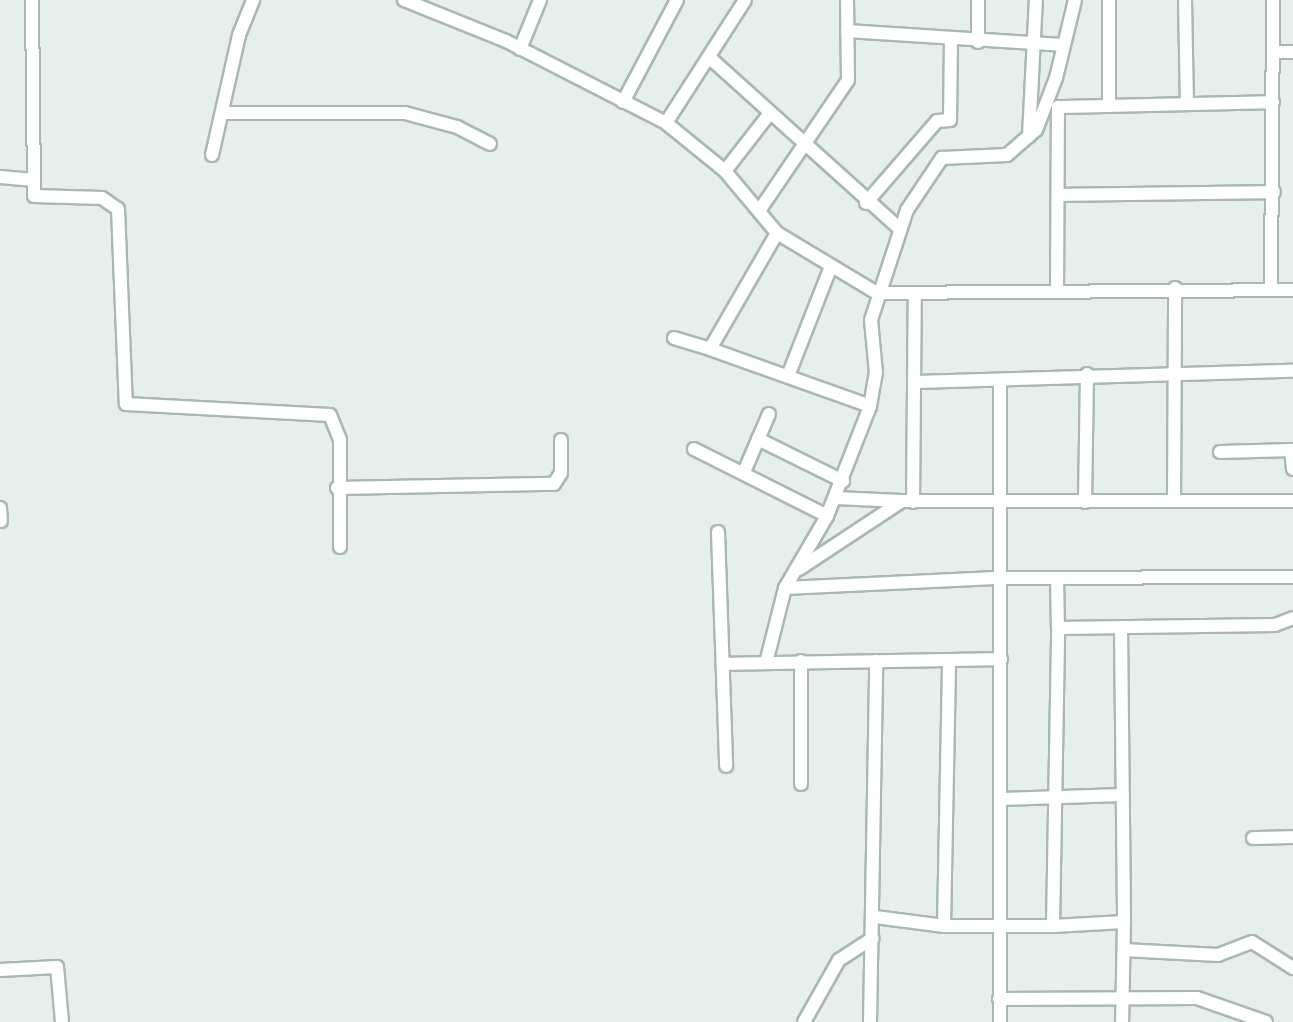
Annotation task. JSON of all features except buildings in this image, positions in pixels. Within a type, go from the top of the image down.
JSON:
[{"type":"street","points":[[32,0],[34,196],[102,198],[118,209],[126,404],[330,415],[340,440],[337,488],[340,547]]},
{"type":"street","points":[[212,155],[239,35],[253,0]]},
{"type":"street","points":[[404,0],[520,49],[666,123],[725,171],[777,233],[830,269],[877,293],[1175,288],[1293,290]]},
{"type":"street","points":[[520,49],[540,0]]},
{"type":"street","points":[[623,102],[677,0]]},
{"type":"street","points":[[666,123],[746,0]]},
{"type":"street","points":[[759,211],[848,80],[847,0]]},
{"type":"street","points":[[978,0],[978,42]]},
{"type":"street","points":[[1029,136],[1036,0]]},
{"type":"street","points":[[766,663],[785,588],[827,516],[843,481],[870,406],[877,293],[900,229],[942,158],[1007,155],[1029,136],[1056,78],[1075,0]]},
{"type":"street","points":[[1109,0],[1109,106]]},
{"type":"street","points":[[1185,0],[1187,104]]},
{"type":"street","points":[[1271,289],[1274,192],[1273,0]]},
{"type":"street","points":[[847,32],[951,41],[1062,45]]},
{"type":"street","points":[[866,203],[937,121],[950,120],[951,41]]},
{"type":"street","points":[[1273,52],[1293,52]]},
{"type":"street","points":[[710,58],[866,203],[900,229]]},
{"type":"street","points":[[1057,291],[1058,107],[1273,103]]},
{"type":"street","points":[[222,113],[405,113],[457,127],[490,144]]},
{"type":"street","points":[[725,171],[770,113]]},
{"type":"street","points":[[0,177],[32,180]]},
{"type":"street","points":[[1058,195],[1274,192]]},
{"type":"street","points":[[710,349],[777,233]]},
{"type":"street","points":[[788,376],[830,269]]},
{"type":"street","points":[[1174,501],[1175,288]]},
{"type":"street","points":[[907,502],[914,382],[915,293]]},
{"type":"street","points":[[674,338],[870,406]]},
{"type":"street","points":[[914,382],[1000,382],[1174,370],[1293,371]]},
{"type":"street","points":[[1085,502],[1087,374]]},
{"type":"street","points":[[1000,382],[1000,1022]]},
{"type":"street","points":[[744,472],[769,414]]},
{"type":"street","points":[[758,439],[843,481]]},
{"type":"street","points":[[337,488],[554,484],[561,473],[561,440]]},
{"type":"street","points":[[694,449],[827,516]]},
{"type":"street","points":[[1220,452],[1292,450],[1293,469]]},
{"type":"street","points":[[835,498],[907,502],[1293,500]]},
{"type":"street","points":[[795,572],[907,502]]},
{"type":"street","points":[[718,532],[726,766]]},
{"type":"street","points":[[785,588],[1001,578],[1293,576]]},
{"type":"street","points":[[1053,926],[1057,578]]},
{"type":"street","points":[[1058,628],[1275,625],[1293,618]]},
{"type":"street","points":[[1121,626],[1124,922],[1122,1022]]},
{"type":"street","points":[[723,664],[1001,659]]},
{"type":"street","points":[[870,1022],[875,918],[876,660]]},
{"type":"street","points":[[944,926],[949,660]]},
{"type":"street","points":[[801,661],[801,784]]},
{"type":"street","points":[[1000,799],[1123,795]]},
{"type":"street","points":[[1254,838],[1293,836]]},
{"type":"street","points":[[875,918],[944,926],[1000,928],[1124,922]]},
{"type":"street","points":[[804,1022],[839,960],[873,938]]},
{"type":"street","points":[[1124,950],[1218,955],[1252,942],[1293,968]]},
{"type":"street","points":[[0,970],[57,967],[62,1022]]},
{"type":"street","points":[[999,999],[1122,996],[1209,1000],[1266,1022]]}]
